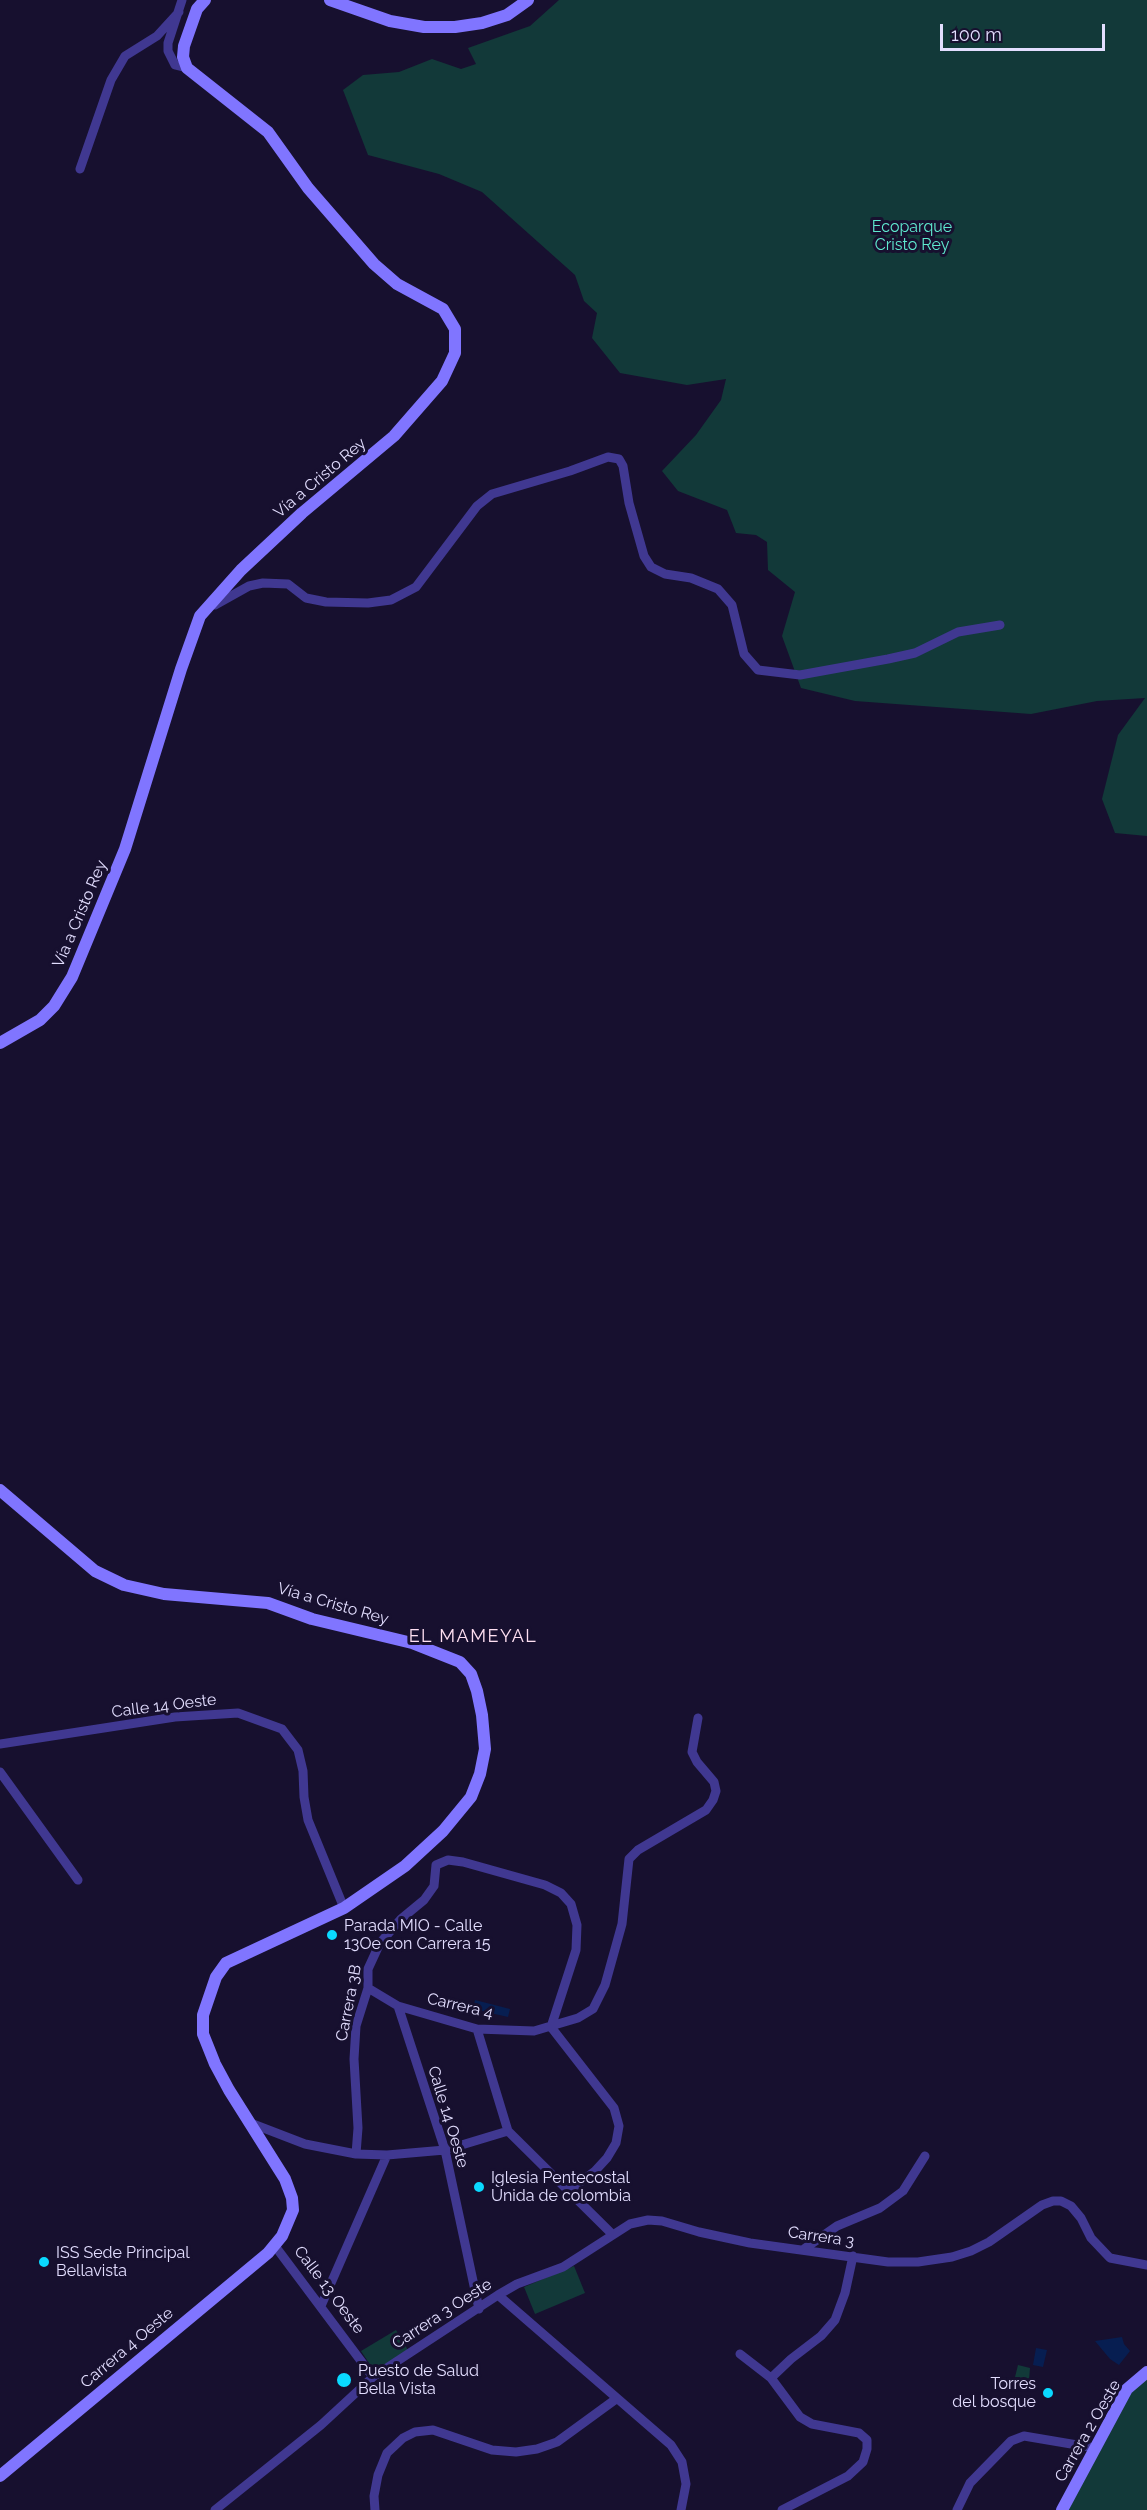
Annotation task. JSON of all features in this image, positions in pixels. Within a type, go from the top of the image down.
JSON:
[{"type":"street","points":[[182,0],[168,44],[168,51],[175,65],[187,68]]},
{"type":"street","points":[[187,68],[183,57],[184,46],[197,9],[205,0]]},
{"type":"street","points":[[330,0],[390,21],[424,27],[455,27],[482,23],[507,15],[528,0]]},
{"type":"street","points":[[80,170],[111,80],[125,56],[157,36],[178,12]]},
{"type":"street","name":"Vía a Cristo Rey","points":[[0,1043],[40,1020],[54,1006],[72,977],[125,849],[183,660],[202,614],[242,570],[302,513],[394,436],[442,381],[452,363],[456,345],[455,329],[443,309],[397,284],[374,264],[308,188],[268,132],[187,68]]},
{"type":"street","points":[[202,614],[227,596],[249,586],[263,583],[288,584],[306,598],[326,602],[368,603],[391,600],[416,587],[477,506],[492,494],[608,457],[619,459],[623,466],[628,503],[644,556],[651,567],[664,574],[692,578],[718,589],[732,605],[744,654],[759,670],[800,675],[888,659],[915,653],[958,632],[1000,625]]},
{"type":"street","name":"Vía a Cristo Rey","points":[[0,1490],[95,1571],[124,1585],[164,1594],[268,1603],[312,1619],[412,1643],[460,1662],[471,1674],[480,1705],[484,1737],[482,1766],[471,1797],[455,1818],[419,1853],[381,1884],[344,1908],[226,1963],[216,1977],[203,2015],[204,2034],[215,2064],[253,2124]]},
{"type":"street","name":"Calle 14 Oeste","points":[[0,1744],[175,1717],[238,1713],[282,1729],[298,1750],[303,1771],[308,1820],[344,1908]]},
{"type":"street","name":"Carrera 4","points":[[368,1988],[398,2007],[477,2030],[522,2031],[551,2027],[578,2018],[593,2009],[605,1985],[622,1924],[629,1859],[638,1850],[706,1810],[713,1800],[716,1791],[714,1782],[697,1762],[692,1752],[698,1718]]},
{"type":"street","points":[[0,1772],[78,1880]]},
{"type":"street","points":[[419,1853],[436,1865],[448,1860],[463,1862],[545,1885],[561,1893],[571,1904],[577,1925],[576,1950],[551,2027],[614,2108],[619,2126],[616,2143],[607,2158],[595,2171],[570,2190]]},
{"type":"street","name":"Carrera 3B","points":[[356,2154],[358,2128],[354,2059],[356,2026],[368,1988],[368,1969],[380,1943],[401,1919],[424,1900],[434,1886],[436,1865]]},
{"type":"street","name":"Calle 14 Oeste","points":[[398,2007],[445,2150],[479,2309]]},
{"type":"street","points":[[477,2030],[508,2131],[612,2234]]},
{"type":"street","points":[[253,2124],[305,2144],[356,2154],[387,2155],[445,2150],[508,2131]]},
{"type":"street","name":"Calle 13 Oeste","points":[[253,2124],[285,2179],[292,2198],[293,2210],[275,2246],[373,2378]]},
{"type":"street","points":[[321,2306],[387,2155]]},
{"type":"street","points":[[804,2249],[837,2226],[880,2208],[903,2191],[925,2156]]},
{"type":"street","name":"Carrera 3","points":[[648,2220],[662,2221],[750,2243],[888,2262],[918,2262],[952,2257],[971,2251],[989,2242],[1042,2205],[1053,2200],[1071,2206],[1081,2218],[1091,2238],[1110,2258],[1147,2265]]},
{"type":"street","name":"Carrera 3 Oeste","points":[[215,2510],[321,2425],[373,2378],[517,2284],[563,2267],[582,2257],[612,2234],[630,2224],[648,2220]]},
{"type":"street","name":"Carrera 4 Oeste","points":[[0,2476],[275,2246]]},
{"type":"street","points":[[771,2378],[791,2358],[822,2336],[835,2320],[845,2292],[853,2256]]},
{"type":"street","points":[[498,2295],[671,2445],[682,2462],[686,2484],[681,2510]]},
{"type":"street","points":[[740,2354],[771,2378],[800,2417],[812,2424],[859,2433],[867,2440],[863,2462],[848,2476],[782,2510]]},
{"type":"street","name":"Carrera 2 Oeste","points":[[1062,2510],[1127,2389],[1147,2372]]},
{"type":"street","points":[[375,2510],[374,2496],[378,2475],[387,2453],[403,2438],[415,2432],[433,2430],[492,2451],[516,2452],[537,2449],[557,2442],[616,2399]]},
{"type":"street","points":[[957,2510],[970,2483],[1011,2441],[1024,2436],[1095,2448]]},
{"type":"green space","name":"Ecoparque Cristo Rey","points":[[559,0],[1147,0],[1147,836],[1115,833],[1102,799],[1118,735],[1145,698],[1097,701],[1031,714],[855,701],[801,688],[782,636],[795,592],[768,570],[767,542],[756,535],[736,533],[727,510],[678,491],[662,471],[696,435],[721,400],[726,379],[687,385],[620,373],[592,338],[597,313],[584,301],[575,275],[482,192],[439,174],[368,155],[343,90],[363,75],[399,72],[432,59],[461,69],[476,64],[468,48],[530,26]]},
{"type":"green space","points":[[574,2266],[585,2293],[535,2314],[524,2287]]},
{"type":"green space","points":[[396,2330],[409,2352],[375,2372],[361,2351]]},
{"type":"green space","points":[[1018,2365],[1030,2368],[1029,2380],[1015,2377]]},
{"type":"green space","points":[[1147,2372],[1147,2510],[1062,2510],[1111,2418]]},
{"type":"water","points":[[475,2000],[510,2009],[508,2017],[473,2009]]},
{"type":"water","points":[[1122,2337],[1130,2351],[1119,2365],[1110,2359],[1095,2341]]},
{"type":"water","points":[[1036,2348],[1047,2350],[1043,2367],[1033,2365]]},
{"type":"place","name":"Parada MIO - Calle 13Oe con Carrera 15","points":[[332,1935]]},
{"type":"place","name":"Iglesia Pentecostal Unida de colombia","points":[[479,2187]]},
{"type":"place","name":"ISS Sede Principal Bellavista","points":[[44,2262]]},
{"type":"place","name":"Puesto de Salud Bella Vista","points":[[344,2380]]},
{"type":"place","name":"Torres del bosque","points":[[1048,2393]]},
{"type":"district","name":"EL MAMEYAL","points":[[473,1637]]}]
